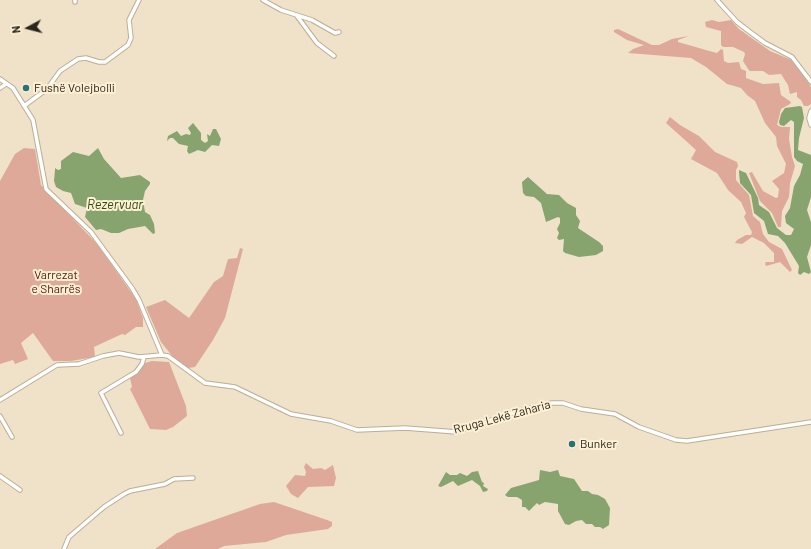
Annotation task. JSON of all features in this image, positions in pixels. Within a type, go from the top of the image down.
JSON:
[{"type":"street","points":[[24,106],[46,89],[60,71],[78,59],[86,58],[99,62],[105,62],[128,46],[132,38],[129,20],[139,0]]},
{"type":"street","points":[[263,0],[281,10],[312,20],[335,33],[339,32]]},
{"type":"street","points":[[717,0],[737,22],[750,32],[765,43],[792,57],[811,82]]},
{"type":"street","points":[[296,15],[317,43],[334,56]]},
{"type":"street","points":[[0,79],[12,88],[35,126],[46,189],[96,237],[132,288],[139,300],[162,354],[144,357],[114,353],[79,364],[59,364],[0,400]]},
{"type":"street","points":[[0,88],[6,84]]},
{"type":"street","points":[[811,111],[809,118],[811,124]]},
{"type":"street","name":"Rruga Lekë Zaharia","points":[[162,354],[172,358],[205,383],[235,387],[291,414],[331,421],[356,430],[405,428],[457,432],[508,414],[552,402],[563,403],[581,409],[615,414],[639,427],[676,440],[700,440],[811,422]]},
{"type":"street","points":[[121,433],[101,393],[136,372],[142,364],[144,357]]},
{"type":"street","points":[[0,416],[12,437]]},
{"type":"street","points":[[0,425],[4,422]]},
{"type":"street","points":[[0,476],[20,490]]},
{"type":"street","points":[[64,549],[69,537],[104,507],[124,494],[130,491],[165,484],[174,479],[193,478]]},
{"type":"green space","points":[[712,20],[719,22],[731,20],[739,29],[770,51],[794,61],[811,87],[811,104],[804,106],[801,100],[797,97],[797,92],[790,94],[788,85],[781,74],[769,75],[763,71],[750,71],[743,61],[745,54],[744,52],[733,47],[723,47],[721,45],[721,31],[706,27],[705,22]]},
{"type":"green space","points":[[618,29],[652,45],[659,45],[672,39],[689,36],[678,40],[678,42],[717,53],[721,49],[723,50],[724,61],[728,63],[739,62],[741,69],[746,71],[746,78],[763,84],[779,83],[781,95],[791,102],[781,109],[777,125],[781,127],[790,127],[789,139],[795,166],[790,183],[789,197],[782,211],[781,227],[778,227],[772,213],[760,201],[749,173],[752,172],[763,191],[776,198],[778,197],[779,189],[772,181],[784,173],[786,164],[777,146],[776,137],[765,123],[755,101],[741,88],[727,84],[706,67],[691,58],[628,53],[633,49],[644,45],[627,40],[614,32],[614,30]]},
{"type":"green space","points":[[670,117],[680,125],[699,136],[715,152],[737,162],[738,166],[736,170],[736,180],[749,195],[753,216],[760,222],[763,234],[769,242],[782,249],[792,270],[790,272],[780,262],[766,266],[766,262],[774,262],[774,253],[764,243],[752,237],[742,244],[735,243],[737,240],[746,235],[751,235],[752,232],[744,217],[746,213],[741,202],[728,190],[717,173],[691,159],[696,150],[666,123]]},
{"type":"green space","name":"Varrezat e Sharrës","points":[[24,148],[35,149],[41,185],[97,244],[136,299],[143,318],[143,327],[136,327],[125,335],[122,334],[94,347],[95,357],[71,361],[53,361],[33,333],[21,343],[28,359],[15,364],[13,360],[0,364],[0,181],[15,154]]},
{"type":"green space","points":[[240,248],[243,249],[225,318],[213,340],[195,367],[188,368],[173,357],[161,342],[146,307],[165,300],[189,318],[214,282],[223,276],[228,259],[237,258]]},
{"type":"green space","points":[[152,361],[169,362],[186,406],[187,416],[173,427],[166,430],[150,429],[130,389],[132,387],[130,378],[145,363]]},
{"type":"green space","points":[[306,463],[313,469],[321,468],[325,470],[333,465],[336,478],[334,486],[308,487],[298,498],[291,494],[286,486],[295,475],[305,476],[306,472],[304,467]]},
{"type":"green space","points":[[274,502],[332,522],[332,526],[328,529],[286,535],[266,542],[224,546],[218,549],[155,549],[177,533],[260,504]]},
{"type":"water","points":[[802,107],[804,118],[799,138],[798,150],[811,155],[811,197],[807,210],[811,222],[811,245],[807,257],[811,272],[809,274],[804,272],[800,275],[798,273],[799,266],[785,243],[778,236],[768,234],[764,221],[754,213],[751,195],[740,183],[739,170],[746,173],[758,198],[759,205],[769,212],[777,228],[786,235],[791,235],[794,229],[786,223],[785,216],[790,208],[794,186],[800,175],[803,164],[797,161],[794,157],[794,122],[791,120],[784,126],[780,125],[779,122],[781,114],[785,108]]},
{"type":"water","points":[[193,123],[201,133],[201,140],[205,143],[208,141],[207,134],[210,136],[213,129],[216,129],[221,139],[219,146],[212,145],[205,152],[198,150],[189,154],[187,151],[188,146],[179,144],[173,138],[170,138],[167,141],[168,136],[177,131],[181,136],[186,134],[190,135],[191,133],[188,128]]},
{"type":"water","name":"Rezervuar","points":[[98,148],[104,159],[121,178],[140,175],[150,182],[145,191],[143,200],[145,212],[150,215],[154,224],[155,233],[153,234],[145,226],[128,229],[119,233],[111,233],[101,229],[96,230],[85,217],[87,208],[75,204],[71,193],[56,187],[54,181],[55,168],[58,170],[61,169],[61,161],[73,152],[89,156]]},
{"type":"water","points":[[528,177],[547,194],[559,195],[567,203],[576,208],[576,215],[580,221],[578,228],[599,242],[603,246],[603,251],[596,255],[579,257],[565,253],[563,251],[564,239],[559,240],[557,238],[559,233],[557,229],[560,223],[560,218],[558,217],[546,222],[541,203],[534,197],[526,196],[523,193],[522,182]]},
{"type":"water","points":[[540,470],[550,472],[558,470],[560,476],[574,479],[582,491],[588,491],[605,499],[610,508],[609,525],[603,529],[600,527],[595,527],[592,524],[586,524],[582,520],[576,521],[569,525],[565,524],[558,511],[558,504],[545,502],[539,505],[537,503],[529,511],[525,507],[522,507],[522,500],[517,497],[508,497],[505,495],[511,488],[539,480]]},
{"type":"water","points":[[478,471],[482,482],[484,483],[483,486],[488,489],[487,491],[483,492],[480,486],[472,480],[458,486],[453,481],[441,487],[438,486],[446,472],[450,475],[457,475],[460,473],[467,476],[472,472]]},
{"type":"place","name":"Fushë Volejbolli","points":[[26,88]]},
{"type":"place","name":"Bunker","points":[[572,444]]}]
